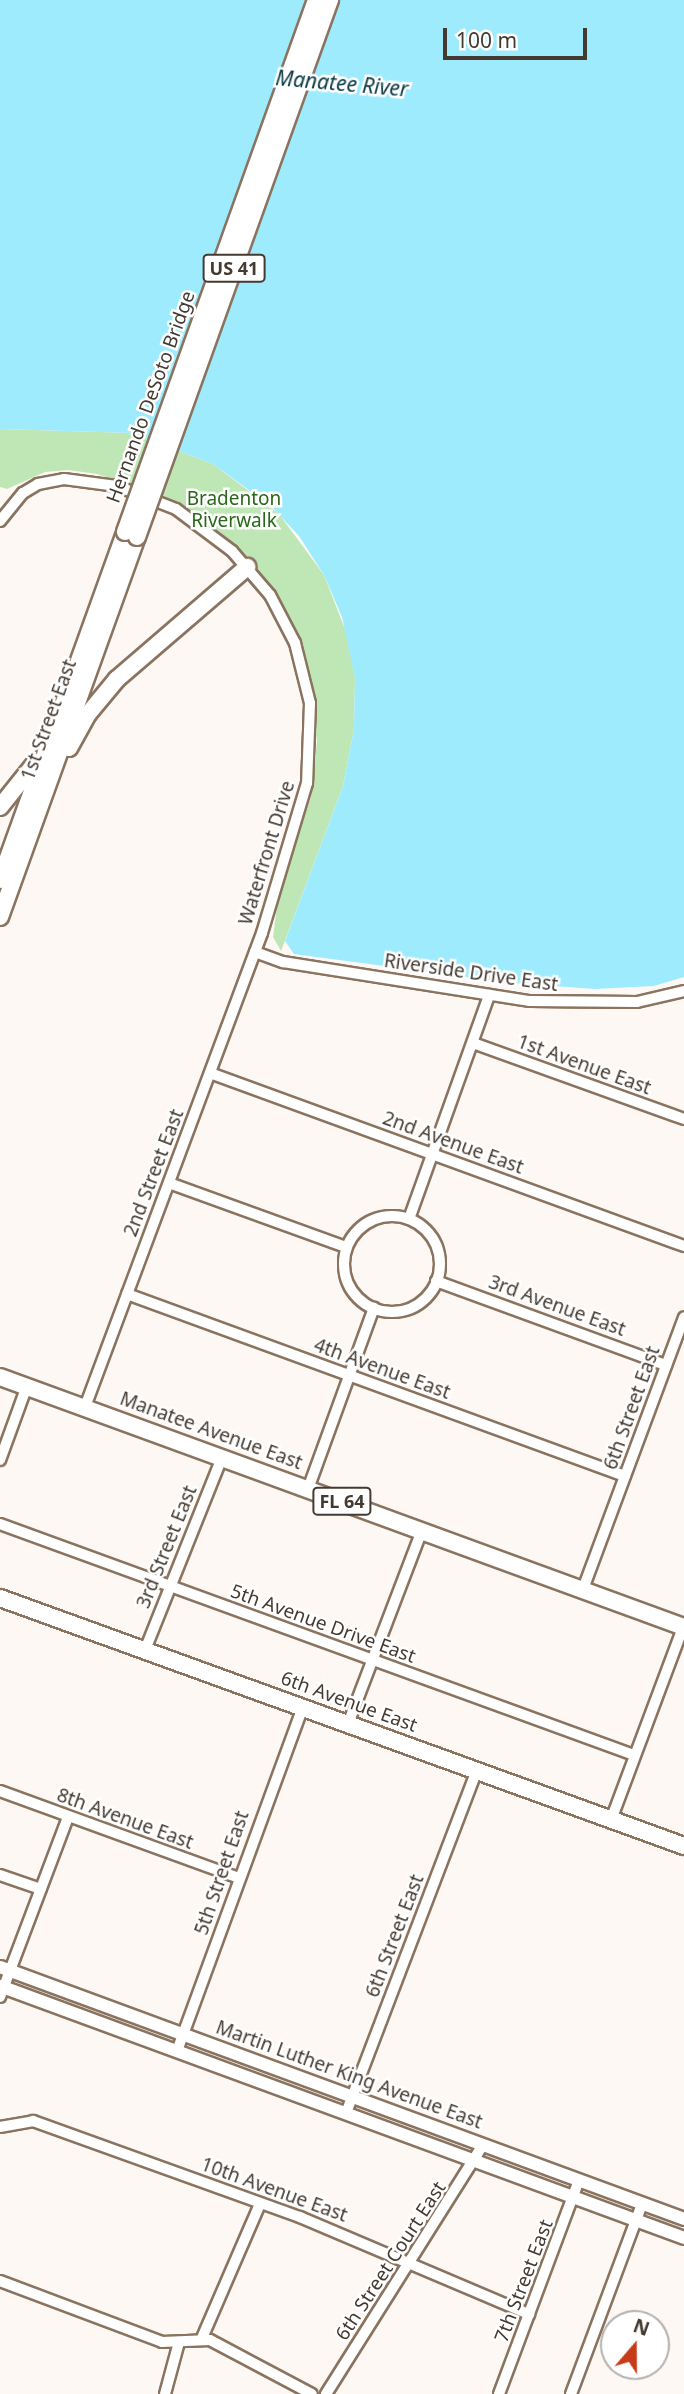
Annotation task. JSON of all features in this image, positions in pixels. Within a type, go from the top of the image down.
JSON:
[{"type":"main road","name":"Hernando DeSoto Bridge","points":[[131,534],[316,0]]},
{"type":"main road","name":"Hernando DeSoto Bridge","points":[[131,534],[330,0]]},
{"type":"main road","name":"US 41","points":[[0,880],[48,746],[131,534]]},
{"type":"main road","name":"1st Street East","points":[[0,917],[45,793],[131,534]]},
{"type":"main road","points":[[45,793],[107,690],[247,567]]},
{"type":"main road","points":[[0,807],[48,746]]},
{"type":"main road","name":"Manatee Avenue East","points":[[0,1377],[684,1627]]},
{"type":"main road","name":"6th Avenue East","points":[[0,1598],[684,1846]]},
{"type":"street","name":"Waterfront Drive","points":[[0,521],[16,498],[38,484],[64,478],[108,484],[149,496],[183,513],[218,538],[270,595],[290,632],[306,679],[311,725],[306,790],[256,952]]},
{"type":"street","name":"Riverside Drive East","points":[[256,952],[283,962],[489,995],[587,1004],[637,1002],[684,992]]},
{"type":"street","name":"2nd Street East","points":[[85,1407],[256,952]]},
{"type":"street","points":[[409,1219],[489,995]]},
{"type":"street","name":"1st Avenue East","points":[[473,1043],[684,1119]]},
{"type":"street","name":"2nd Avenue East","points":[[210,1073],[684,1246]]},
{"type":"street","points":[[169,1183],[346,1247]]},
{"type":"street","points":[[376,1218],[409,1219],[428,1232],[435,1244],[436,1281],[426,1297],[411,1307],[374,1308],[348,1283],[346,1247],[360,1228],[376,1218]]},
{"type":"street","name":"3rd Avenue East","points":[[436,1281],[666,1365]]},
{"type":"street","name":"4th Avenue East","points":[[127,1294],[625,1476]]},
{"type":"street","points":[[308,1489],[374,1308]]},
{"type":"street","name":"6th Street East","points":[[583,1590],[684,1317]]},
{"type":"street","points":[[0,1460],[27,1386]]},
{"type":"street","name":"3rd Street East","points":[[145,1650],[222,1457]]},
{"type":"street","name":"5th Avenue Drive East","points":[[0,1524],[634,1755]]},
{"type":"street","points":[[348,1724],[422,1530]]},
{"type":"street","points":[[611,1820],[684,1627]]},
{"type":"street","name":"5th Street East","points":[[177,2051],[303,1707]]},
{"type":"street","name":"6th Street East","points":[[346,2113],[477,1770]]},
{"type":"street","name":"8th Avenue East","points":[[0,1791],[68,1818],[239,1878]]},
{"type":"street","points":[[1,1990],[5,1969],[41,1889],[68,1818]]},
{"type":"street","points":[[0,1875],[41,1889]]},
{"type":"street","name":"Martin Luther King Avenue East","points":[[5,1969],[684,2219]]},
{"type":"street","name":"Martin Luther King Avenue East","points":[[1,1990],[177,2051],[684,2238]]},
{"type":"street","name":"10th Avenue East","points":[[0,2127],[33,2122],[412,2261],[529,2314]]},
{"type":"street","name":"6th Street Court East","points":[[326,2394],[476,2161],[483,2145]]},
{"type":"street","name":"7th Street East","points":[[499,2394],[579,2180]]},
{"type":"street","points":[[202,2338],[260,2204]]},
{"type":"street","points":[[571,2394],[642,2204]]},
{"type":"street","points":[[0,2281],[162,2342],[202,2338],[312,2394]]},
{"type":"street","points":[[165,2394],[179,2342]]},
{"type":"green space","name":"Bradenton Riverwalk","points":[[0,429],[132,433],[213,464],[279,514],[324,575],[348,637],[355,678],[354,729],[343,786],[281,951],[273,937],[279,891],[311,797],[317,741],[303,651],[278,597],[238,548],[164,496],[97,474],[68,470],[45,472],[7,489],[0,487]]},
{"type":"water","name":"Manatee River","points":[[0,0],[684,0],[684,977],[654,986],[595,989],[512,983],[294,954],[285,941],[343,786],[354,729],[355,678],[342,617],[324,575],[299,536],[271,506],[213,464],[132,433],[0,429]]}]
